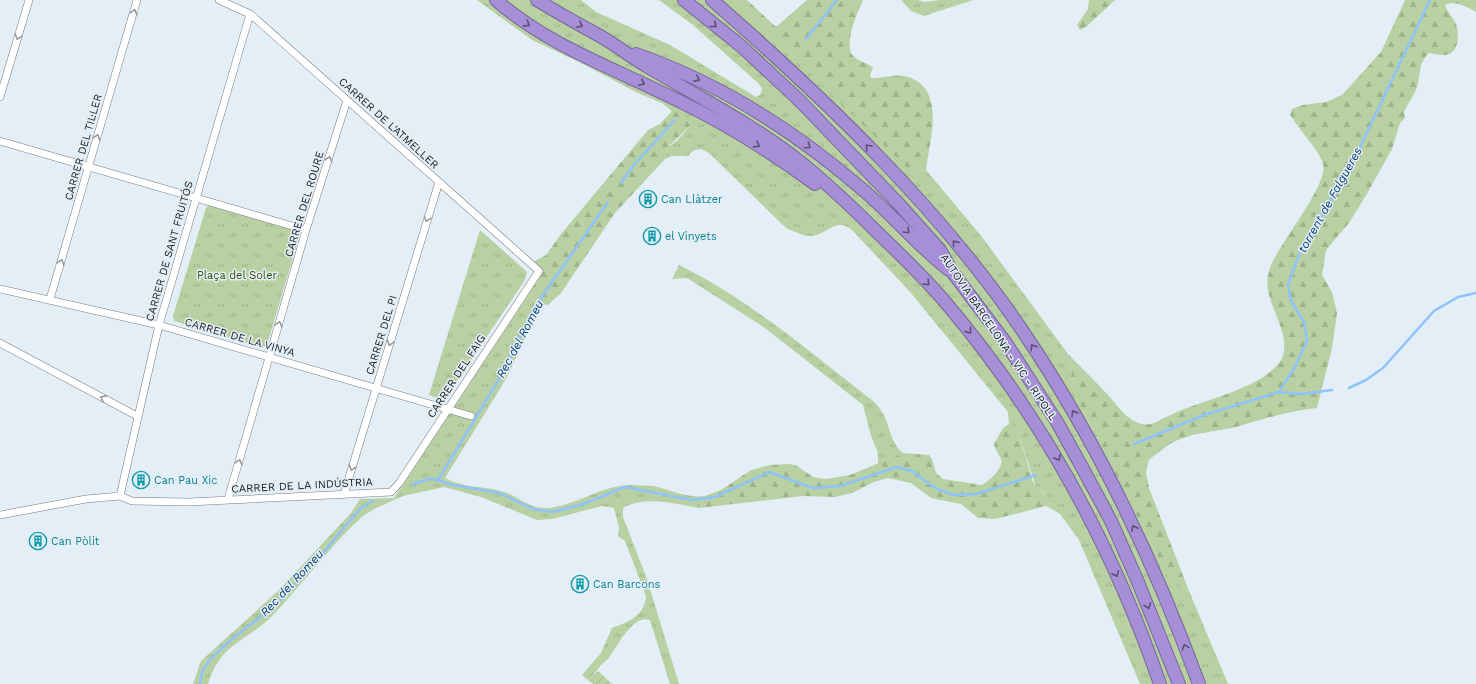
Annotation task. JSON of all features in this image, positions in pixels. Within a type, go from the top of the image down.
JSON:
[{"type":"highway","points":[[496,0],[526,24],[552,39],[678,100],[741,135],[788,164],[870,225]]},
{"type":"highway","points":[[537,0],[565,18],[622,49],[645,65],[722,108],[794,157],[837,192],[945,301],[992,360],[1022,402],[1053,450],[1091,519],[1123,590],[1160,684]]},
{"type":"highway","name":"AUTOVIA BARCELONA - VIC - RIPOLL","points":[[684,0],[741,46],[799,100],[898,203],[940,250],[953,273],[1006,344],[1056,422],[1083,469],[1111,521],[1138,582],[1179,684]]},
{"type":"highway","name":"AUTOVIA BARCELONA - VIC - RIPOLL","points":[[712,0],[766,47],[856,135],[933,216],[980,273],[1023,331],[1075,415],[1138,536],[1175,619],[1199,684]]},
{"type":"highway","points":[[622,49],[667,64],[705,83],[739,102],[805,144],[863,190],[907,230],[932,256],[953,273]]},
{"type":"street","points":[[0,97],[29,0]]},
{"type":"street","name":"CARRER DEL TIL·LER","points":[[50,299],[138,0]]},
{"type":"street","name":"CARRER DE L'ATMELLER","points":[[219,0],[250,14],[539,271]]},
{"type":"street","name":"CARRER DE SANT FRUITÓS","points":[[120,496],[137,416],[159,325],[250,14]]},
{"type":"street","name":"CARRER DEL ROURE","points":[[228,499],[306,230],[347,100]]},
{"type":"street","points":[[0,141],[306,230]]},
{"type":"street","name":"CARRER DEL PI","points":[[344,494],[439,182]]},
{"type":"street","name":"CARRER DEL FAIG","points":[[391,492],[400,482],[539,271]]},
{"type":"street","name":"CARRER DE LA VINYA","points":[[0,289],[50,299],[159,325],[448,408],[471,416]]},
{"type":"street","points":[[0,343],[137,416]]},
{"type":"street","name":"CARRER DE LA INDÚSTRIA","points":[[0,515],[86,499],[120,496],[132,501],[189,502],[391,492]]},
{"type":"green space","points":[[477,0],[581,0],[596,12],[670,45],[756,97],[761,94],[762,88],[758,83],[693,25],[659,0],[734,0],[917,171],[926,170],[982,237],[1068,354],[1076,397],[1167,575],[1189,591],[1228,684],[1140,684],[1079,540],[1060,514],[1050,508],[1046,495],[1035,484],[1018,432],[1009,424],[1008,412],[911,293],[853,231],[842,225],[837,225],[818,235],[803,235],[786,228],[710,154],[699,149],[693,151],[688,156],[672,156],[665,159],[667,148],[678,140],[690,126],[662,103],[636,92],[579,62],[532,40]]},
{"type":"green space","points":[[734,0],[747,0],[776,27],[807,0],[863,0],[851,33],[851,53],[854,57],[873,68],[870,75],[871,78],[894,76],[908,77],[920,83],[928,93],[932,104],[933,118],[926,170],[917,171],[906,167],[756,19]]},
{"type":"green space","points":[[901,0],[918,0],[925,2],[939,0],[973,0],[924,16],[911,11]]},
{"type":"green space","points":[[1089,0],[1115,0],[1086,27],[1080,30],[1077,25],[1088,9]]},
{"type":"green space","points":[[1405,0],[1476,0],[1476,12],[1465,6],[1453,3],[1445,5],[1457,27],[1458,40],[1456,47],[1454,51],[1446,55],[1429,53],[1425,57],[1421,65],[1417,87],[1404,112],[1405,118],[1400,123],[1392,149],[1349,223],[1326,250],[1322,275],[1332,292],[1337,313],[1332,348],[1317,408],[1286,413],[1236,427],[1188,436],[1170,444],[1152,457],[1148,462],[1146,473],[1149,488],[1189,591],[1167,575],[1076,397],[1068,354],[1124,414],[1140,424],[1154,423],[1174,413],[1243,388],[1260,379],[1277,366],[1283,356],[1284,345],[1280,324],[1269,292],[1267,282],[1269,271],[1281,247],[1310,201],[1323,174],[1323,164],[1321,159],[1290,115],[1292,109],[1303,105],[1326,102],[1342,95],[1381,52]]},
{"type":"green space","points":[[673,110],[686,118],[690,126],[667,148],[665,159],[615,213],[561,293],[548,305],[541,304],[528,295],[543,272],[533,262],[546,255],[561,234],[648,130],[660,124]]},
{"type":"green space","name":"Plaça del Soler","points":[[209,205],[299,230],[300,234],[267,345],[262,347],[174,321],[173,316],[206,208]]},
{"type":"green space","points":[[480,230],[527,272],[525,280],[446,397],[440,399],[429,395]]},
{"type":"green space","points":[[679,265],[731,294],[803,346],[873,401],[883,414],[894,441],[903,453],[878,464],[878,453],[871,436],[863,405],[765,328],[687,278],[672,279]]},
{"type":"green space","points":[[528,295],[541,304],[506,379],[445,478],[459,484],[501,491],[540,508],[557,507],[568,504],[601,491],[623,485],[654,486],[677,493],[705,496],[699,508],[651,501],[632,504],[623,508],[623,517],[647,579],[679,684],[670,684],[650,620],[637,622],[631,627],[620,640],[608,659],[589,680],[593,684],[582,675],[601,653],[612,628],[635,617],[643,608],[645,603],[646,596],[625,541],[618,536],[619,528],[614,508],[602,506],[552,519],[537,520],[481,497],[444,487],[403,496],[374,509],[363,516],[339,539],[273,615],[227,651],[213,670],[208,684],[193,684],[201,661],[278,591],[351,513],[360,499],[394,498]]},
{"type":"green space","points":[[1009,424],[1016,428],[1018,432],[1033,482],[1047,497],[1050,508],[1046,506],[995,519],[978,518],[961,504],[931,498],[911,483],[888,478],[874,482],[852,493],[835,497],[803,496],[699,508],[705,496],[721,490],[751,470],[770,465],[789,464],[797,466],[813,477],[826,479],[850,475],[903,453],[929,455],[932,459],[936,473],[943,479],[982,485],[992,477],[1000,466],[1001,459],[994,444],[1003,428]]},
{"type":"green space","points":[[598,671],[612,684],[593,684],[589,681]]},
{"type":"waterway","name":"Rec del Romeu","points":[[806,39],[837,0]]},
{"type":"waterway","name":"torrent de Falgueres","points":[[1134,444],[1204,415],[1279,392],[1295,367],[1307,341],[1304,322],[1291,301],[1288,284],[1301,250],[1350,168],[1430,0]]},
{"type":"waterway","name":"Rec del Romeu","points":[[621,183],[632,167],[675,120]]},
{"type":"waterway","name":"Rec del Romeu","points":[[438,480],[504,371],[534,308],[608,202]]},
{"type":"waterway","points":[[1349,388],[1366,380],[1383,368],[1434,311],[1458,297],[1476,293]]},
{"type":"waterway","points":[[1279,392],[1302,394],[1332,390]]},
{"type":"waterway","name":"torrent de Falgueres","points":[[412,484],[429,479],[438,480],[452,485],[500,493],[533,509],[552,512],[581,505],[625,487],[692,500],[715,497],[769,472],[813,488],[840,486],[897,467],[912,471],[935,488],[954,495],[976,494],[1036,475]]},
{"type":"waterway","name":"Rec del Romeu","points":[[200,684],[204,668],[217,652],[288,593],[361,508],[373,501]]},
{"type":"place","name":"Can Llàtzer","points":[[648,199]]},
{"type":"place","name":"el Vinyets","points":[[652,236]]},
{"type":"place","name":"Can Pau Xic","points":[[141,480]]},
{"type":"place","name":"Can Pòlit","points":[[38,541]]},
{"type":"place","name":"Can Barcons","points":[[580,584]]}]
